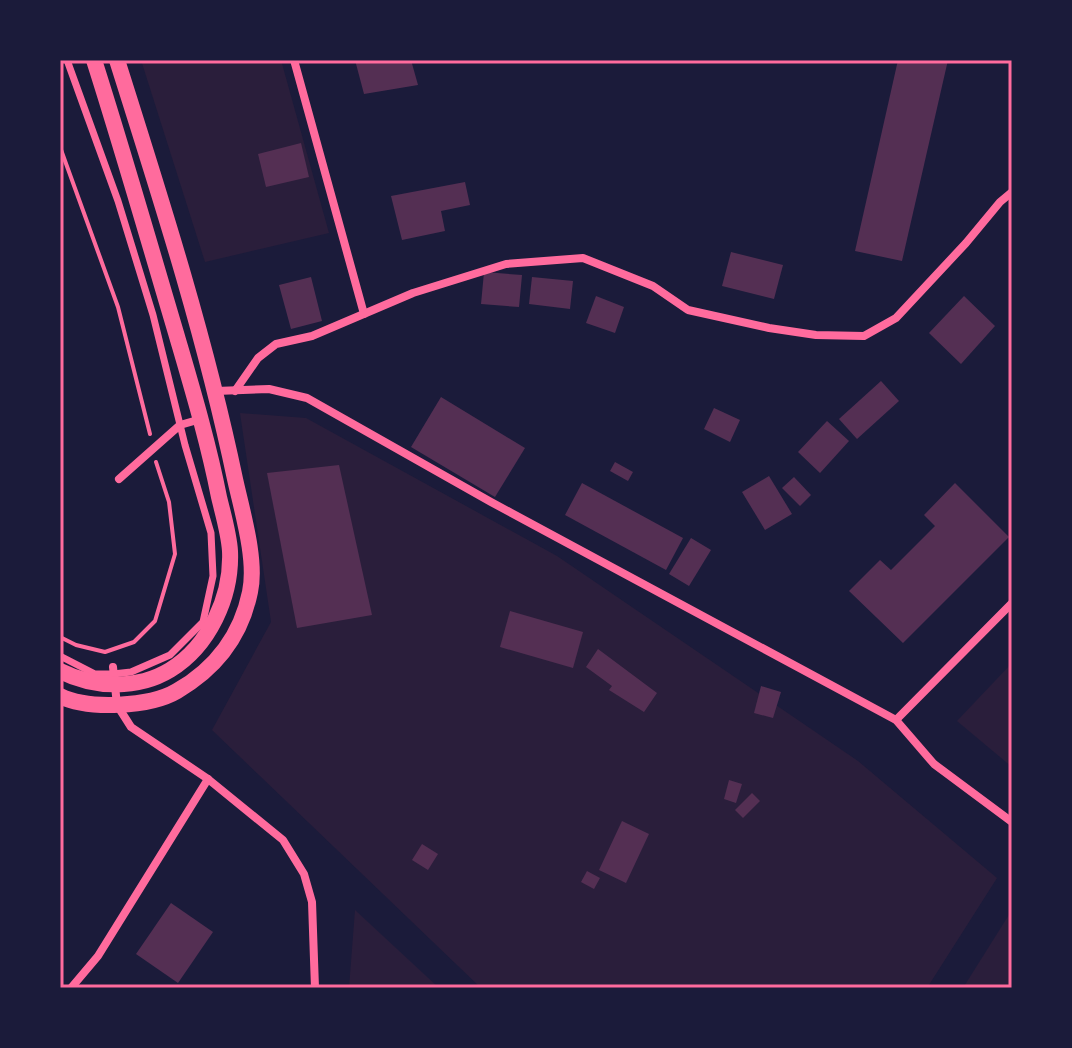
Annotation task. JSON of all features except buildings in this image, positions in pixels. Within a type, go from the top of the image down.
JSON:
[{"type":"main road","points":[[60,671],[77,680],[114,676],[153,680],[179,664],[213,627],[225,590],[230,551],[202,419],[94,60]]},
{"type":"main road","points":[[60,696],[117,705],[170,695],[193,682],[227,650],[244,617],[251,589],[244,518],[216,391],[181,260],[117,60]]},
{"type":"street","points":[[60,656],[95,674],[114,676],[170,655],[203,622],[213,576],[211,533],[153,315],[123,215],[67,60]]},
{"type":"street","points":[[294,60],[364,314]]},
{"type":"street","points":[[235,391],[258,358],[276,344],[312,336],[413,293],[506,264],[583,258],[653,286],[688,310],[816,335],[864,336],[896,318],[1012,192]]},
{"type":"street","points":[[216,391],[269,389],[307,398],[491,502],[896,720],[934,764],[1012,822]]},
{"type":"street","points":[[119,479],[180,425],[202,419]]},
{"type":"street","points":[[896,720],[1012,603]]},
{"type":"street","points":[[114,676],[117,705],[131,727],[208,779],[283,840],[304,874],[312,902],[315,988]]},
{"type":"street","points":[[71,988],[98,956],[208,779]]},
{"type":"path","points":[[60,147],[118,307],[169,502],[175,554],[155,621],[134,642],[105,652],[76,645],[60,637]]},
{"type":"shaded area","points":[[141,60],[281,60],[329,233],[205,262]]},
{"type":"shaded area","points":[[240,413],[306,418],[557,556],[858,761],[997,878],[927,988],[481,988],[212,730],[271,622]]},
{"type":"shaded area","points":[[1012,663],[1012,767],[957,721]]},
{"type":"shaded area","points":[[355,910],[439,988],[349,988]]},
{"type":"shaded area","points":[[1012,910],[1012,988],[963,988]]}]
